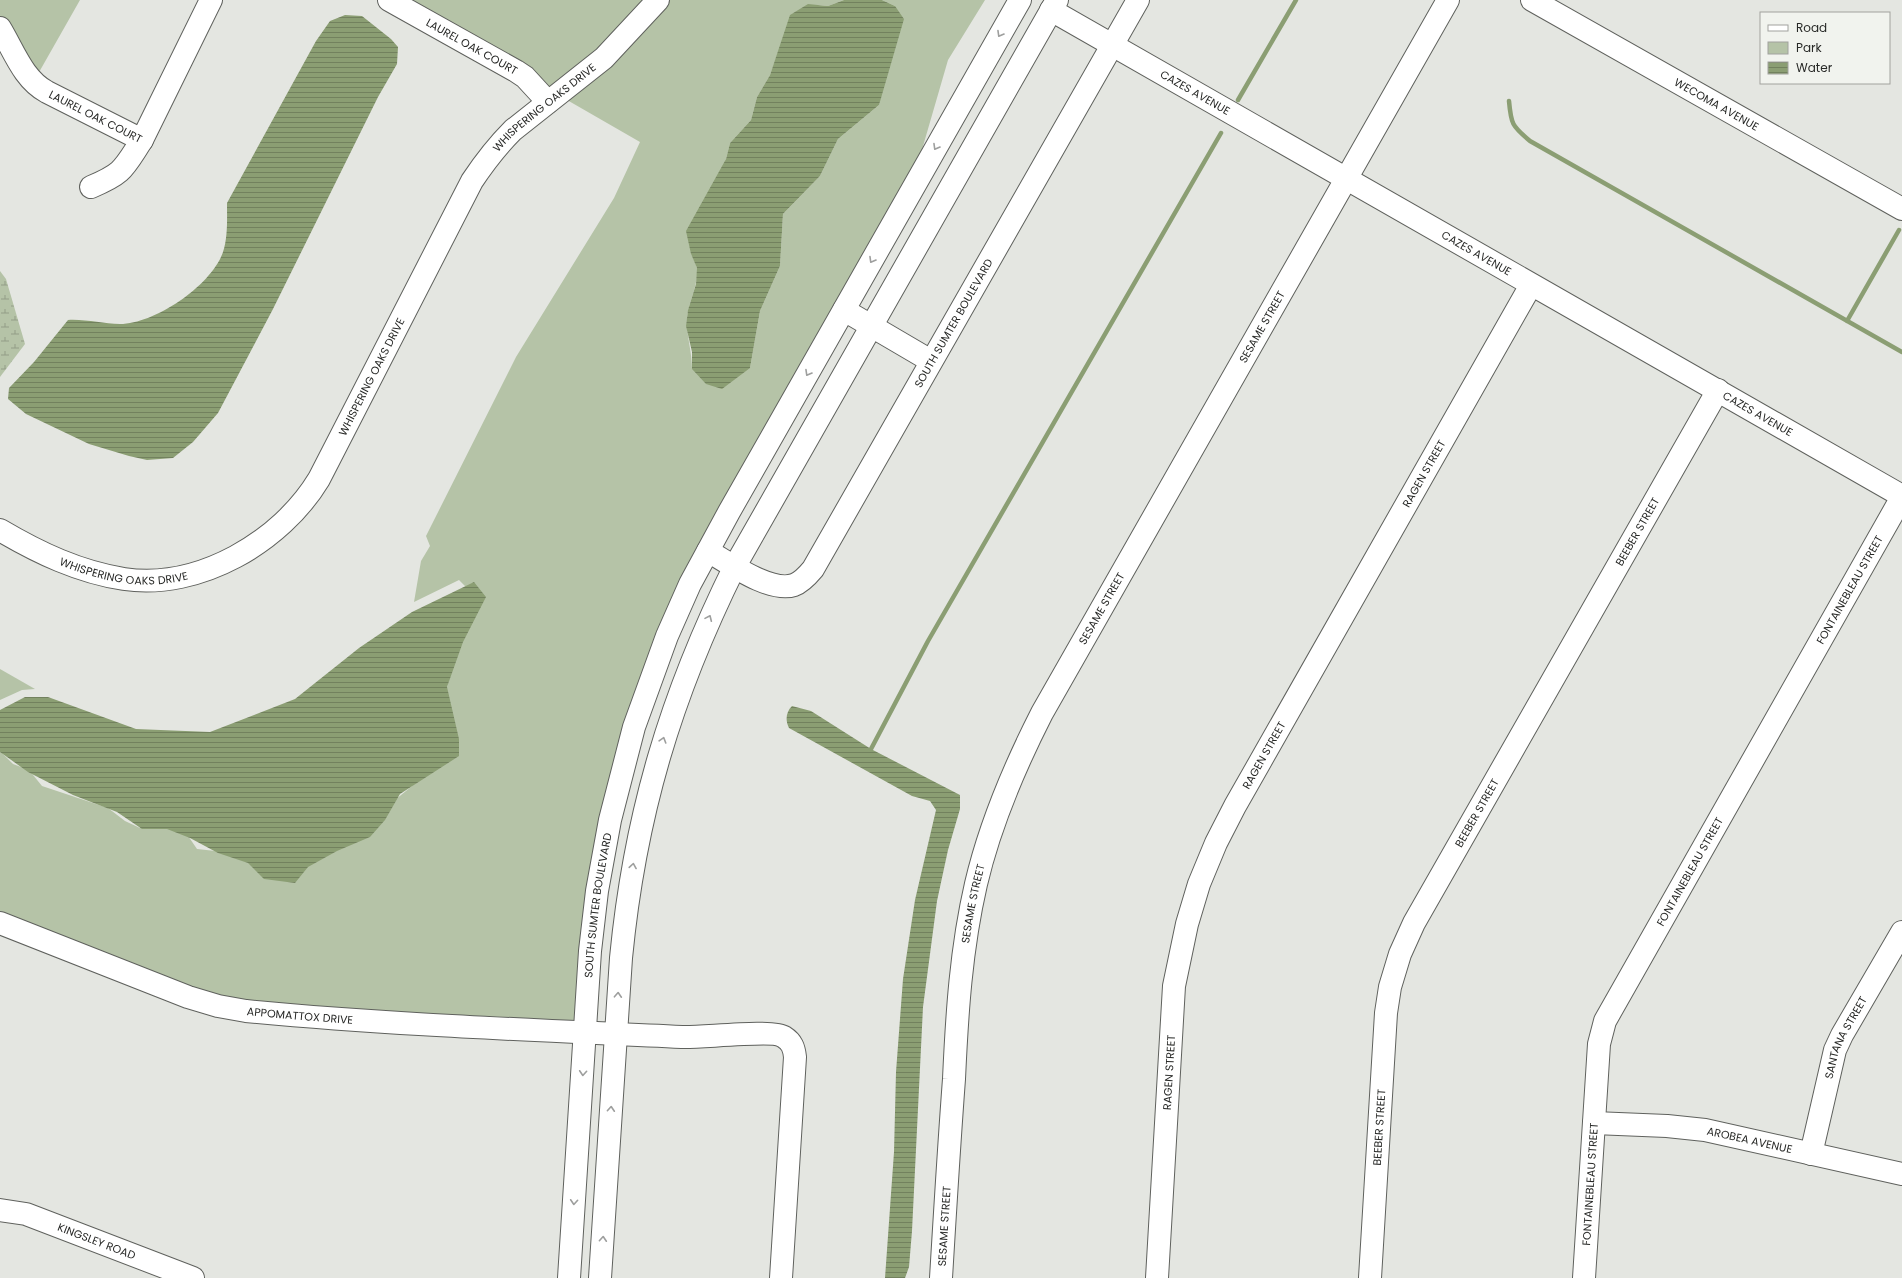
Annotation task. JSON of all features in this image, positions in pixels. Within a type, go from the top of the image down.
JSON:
[{"type":"street","name":"LAUREL OAK COURT","points":[[0,28],[26,74],[34,84],[142,140],[211,0]]},
{"type":"street","name":"LAUREL OAK COURT","points":[[389,0],[525,76],[548,102]]},
{"type":"street","name":"WHISPERING OAKS DRIVE","points":[[0,530],[33,549],[72,566],[107,576],[142,580],[181,576],[224,562],[245,552],[277,530],[299,508],[319,479],[472,181],[501,142],[522,121],[604,58],[658,0]]},
{"type":"street","name":"SOUTH SUMTER BOULEVARD","points":[[569,1278],[590,951],[597,891],[610,820],[626,756],[644,698],[690,584],[728,512],[1020,0]]},
{"type":"street","name":"SOUTH SUMTER BOULEVARD","points":[[708,551],[764,582],[778,586],[794,585],[806,577],[818,561],[1138,0]]},
{"type":"street","name":"SESAME STREET","points":[[941,1278],[960,977],[967,927],[976,883],[989,837],[1005,792],[1042,713],[1448,0]]},
{"type":"street","name":"WECOMA AVENUE","points":[[1532,0],[1902,209]]},
{"type":"street","points":[[600,1278],[620,958],[625,912],[644,810],[678,695],[710,616],[735,566],[1054,5]]},
{"type":"street","name":"CAZES AVENUE","points":[[1054,5],[1112,46],[1902,496]]},
{"type":"street","points":[[90,187],[115,177],[142,140]]},
{"type":"street","name":"RAGEN STREET","points":[[1157,1278],[1174,986],[1187,924],[1199,884],[1216,843],[1235,806],[1531,285]]},
{"type":"street","points":[[844,310],[931,361]]},
{"type":"street","name":"BEEBER STREET","points":[[1370,1278],[1383,1038],[1390,987],[1400,954],[1414,923],[1718,390]]},
{"type":"street","name":"FONTAINEBLEAU STREET","points":[[1584,1278],[1599,1044],[1608,1015],[1902,496]]},
{"type":"street","name":"APPOMATTOX DRIVE","points":[[0,923],[188,997],[218,1006],[289,1015],[585,1034],[698,1038],[770,1033],[784,1036],[790,1041],[794,1048],[794,1057],[781,1278]]},
{"type":"street","name":"SANTANA STREET","points":[[1811,1154],[1835,1050],[1842,1035],[1902,932]]},
{"type":"street","name":"AROBEA AVENUE","points":[[1594,1123],[1667,1126],[1705,1130],[1902,1174]]},
{"type":"street","name":"KINGSLEY ROAD","points":[[0,1210],[26,1214],[193,1278]]},
{"type":"green space","points":[[0,0],[80,0],[38,74],[0,19]]},
{"type":"green space","points":[[393,0],[844,0],[828,6],[819,5],[792,14],[770,75],[757,97],[751,120],[730,143],[726,159],[691,254],[697,268],[696,283],[687,319],[692,369],[750,368],[760,311],[780,266],[783,214],[820,176],[838,139],[879,105],[895,6],[882,0],[985,0],[948,60],[919,160],[660,632],[578,1024],[290,1006],[220,997],[0,913],[0,751],[13,764],[29,770],[42,786],[108,808],[125,821],[140,828],[162,825],[182,827],[197,849],[243,854],[395,800],[445,759],[441,711],[471,592],[459,580],[414,602],[421,561],[430,546],[426,536],[516,357],[614,198],[640,142]]},
{"type":"green space","points":[[0,271],[6,279],[25,344],[0,377]]},
{"type":"green space","points":[[0,669],[35,689],[22,690],[0,700]]},
{"type":"water","points":[[844,0],[882,0],[895,6],[904,19],[879,105],[838,139],[820,176],[783,214],[780,266],[760,311],[750,368],[722,389],[706,384],[692,369],[692,352],[686,326],[688,310],[696,284],[697,268],[691,254],[686,231],[726,159],[730,143],[751,120],[757,97],[770,75],[790,15],[808,4],[828,6]]},
{"type":"water","points":[[345,15],[362,16],[391,39],[398,47],[397,64],[378,97],[273,309],[218,413],[193,442],[173,458],[147,460],[129,456],[89,444],[26,414],[8,399],[9,388],[34,362],[68,320],[114,324],[134,322],[165,310],[195,289],[207,277],[217,265],[225,246],[227,203],[316,41],[330,21]]},
{"type":"water","points":[[474,582],[486,597],[463,642],[447,687],[459,739],[459,756],[400,794],[385,820],[370,837],[337,851],[308,867],[295,883],[264,879],[248,863],[218,853],[190,838],[167,829],[142,829],[117,812],[73,795],[28,772],[0,752],[0,710],[25,697],[48,697],[136,729],[210,732],[295,699],[359,648],[412,612]]},
{"type":"water","points":[[792,706],[811,711],[871,749],[960,795],[960,809],[948,850],[937,901],[923,1007],[912,1231],[909,1267],[905,1278],[885,1278],[894,1152],[896,1072],[903,979],[915,900],[936,810],[930,801],[912,796],[789,728],[787,716],[788,711]]},
{"type":"waterway","points":[[1238,100],[1296,0]]},
{"type":"waterway","points":[[1509,101],[1512,120],[1516,128],[1530,141],[1902,352]]},
{"type":"waterway","points":[[871,749],[928,641],[1221,133]]},
{"type":"waterway","points":[[1847,321],[1899,230]]}]
